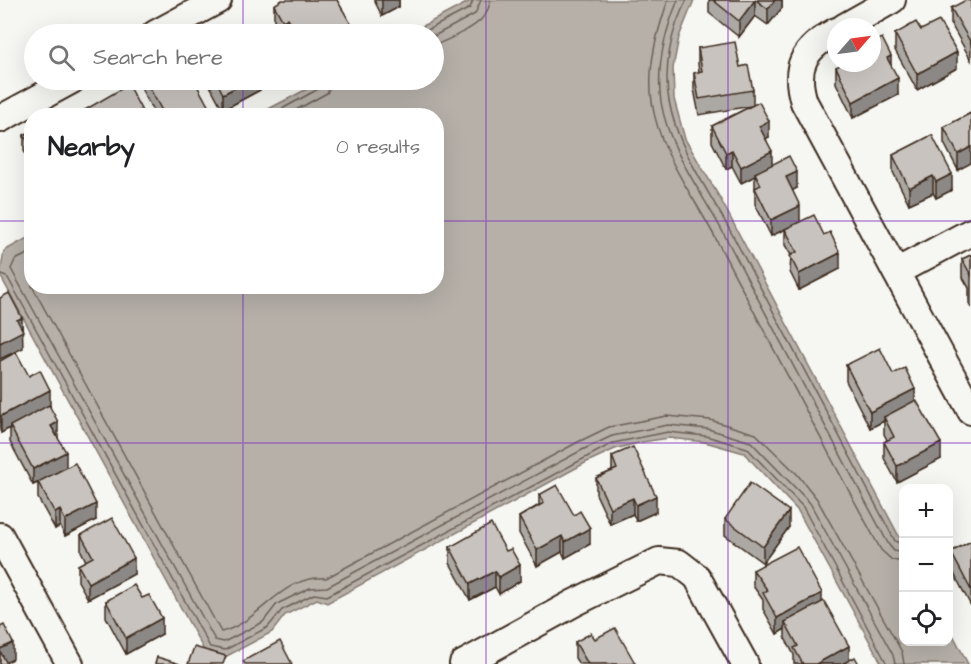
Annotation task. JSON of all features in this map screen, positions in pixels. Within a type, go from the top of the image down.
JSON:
[{"type":"street","points":[[174,24],[218,0]]},
{"type":"street","points":[[859,18],[892,0]]},
{"type":"street","points":[[827,36],[816,42],[801,64],[799,83],[804,102],[971,411]]},
{"type":"street","points":[[0,119],[54,90]]},
{"type":"street","points":[[896,272],[971,232]]},
{"type":"street","points":[[0,536],[70,664]]},
{"type":"street","points":[[463,664],[641,568],[659,561],[679,563],[697,577],[745,664]]},
{"type":"water","points":[[472,0],[694,0],[679,37],[673,68],[674,99],[685,139],[720,198],[899,536],[899,646],[953,646],[953,635],[968,664],[882,664],[798,511],[744,453],[705,442],[669,438],[615,449],[587,462],[327,603],[317,599],[285,615],[272,632],[225,657],[205,652],[0,275],[4,251],[24,240],[24,294],[444,294],[444,108],[270,108],[305,90],[444,90],[444,24],[427,24]]},
{"type":"building","points":[[282,0],[337,0],[351,24],[291,24],[288,18],[283,21],[274,5]]},
{"type":"building","points":[[713,0],[755,0],[739,21]]},
{"type":"building","points":[[756,0],[775,0],[768,9]]},
{"type":"building","points":[[966,0],[971,1],[971,43],[951,8]]},
{"type":"building","points":[[939,21],[957,52],[917,74],[895,34],[916,22],[921,30]]},
{"type":"building","points":[[881,38],[891,56],[887,58],[898,78],[853,102],[838,72],[881,72]]},
{"type":"building","points":[[735,42],[740,67],[748,65],[753,90],[699,99],[694,73],[702,71],[698,48]]},
{"type":"building","points":[[119,90],[131,90],[140,108],[88,108]]},
{"type":"building","points":[[151,90],[199,90],[209,108],[161,108]]},
{"type":"building","points":[[759,102],[769,121],[759,126],[772,151],[741,167],[732,150],[726,153],[712,126]]},
{"type":"building","points":[[971,113],[971,147],[958,154],[944,127]]},
{"type":"building","points":[[932,135],[952,174],[936,182],[933,176],[909,188],[893,155]]},
{"type":"building","points":[[789,156],[797,172],[786,177],[800,206],[771,220],[755,188],[761,185],[755,173]]},
{"type":"building","points":[[814,215],[824,235],[830,232],[840,253],[799,274],[790,256],[797,252],[785,229]]},
{"type":"building","points":[[971,255],[971,275],[962,259]]},
{"type":"building","points":[[9,293],[22,318],[17,320],[23,331],[0,343],[0,298]]},
{"type":"building","points":[[880,348],[893,374],[905,368],[915,389],[870,412],[846,365]]},
{"type":"building","points":[[16,352],[29,376],[40,370],[50,390],[1,416],[0,361]]},
{"type":"building","points":[[916,400],[941,443],[897,466],[884,442],[894,437],[884,417]]},
{"type":"building","points":[[49,405],[58,422],[51,426],[66,452],[33,469],[10,426]]},
{"type":"building","points":[[633,447],[656,496],[636,505],[633,498],[610,508],[596,478],[617,469],[612,456]]},
{"type":"building","points":[[75,463],[96,504],[65,520],[60,510],[55,513],[38,482]]},
{"type":"building","points":[[750,483],[789,511],[763,547],[725,519]]},
{"type":"building","points":[[557,485],[574,515],[580,511],[590,528],[565,542],[562,536],[537,550],[519,517],[544,503],[539,495]]},
{"type":"building","points":[[112,518],[134,558],[88,583],[78,565],[93,557],[81,535]]},
{"type":"building","points":[[491,524],[506,551],[511,549],[520,565],[499,577],[495,571],[470,584],[450,547]]},
{"type":"building","points":[[971,541],[971,590],[953,556],[953,551]]},
{"type":"building","points":[[797,547],[822,593],[777,618],[763,593],[768,591],[753,570]]},
{"type":"building","points":[[134,585],[142,598],[149,595],[162,618],[126,638],[106,601]]},
{"type":"building","points":[[824,601],[849,646],[816,664],[803,664],[794,648],[798,646],[785,622]]},
{"type":"building","points":[[4,625],[13,643],[0,649],[0,627]]},
{"type":"building","points":[[615,628],[635,663],[588,664],[575,642],[591,633],[595,639]]},
{"type":"building","points":[[280,641],[292,664],[245,664],[243,661]]},
{"type":"building","points":[[194,647],[226,656],[223,664],[188,664]]},
{"type":"building","points":[[0,651],[7,664],[0,664]]},
{"type":"building","points":[[157,657],[180,664],[155,664]]},
{"type":"building","points":[[855,657],[859,664],[842,664]]}]
